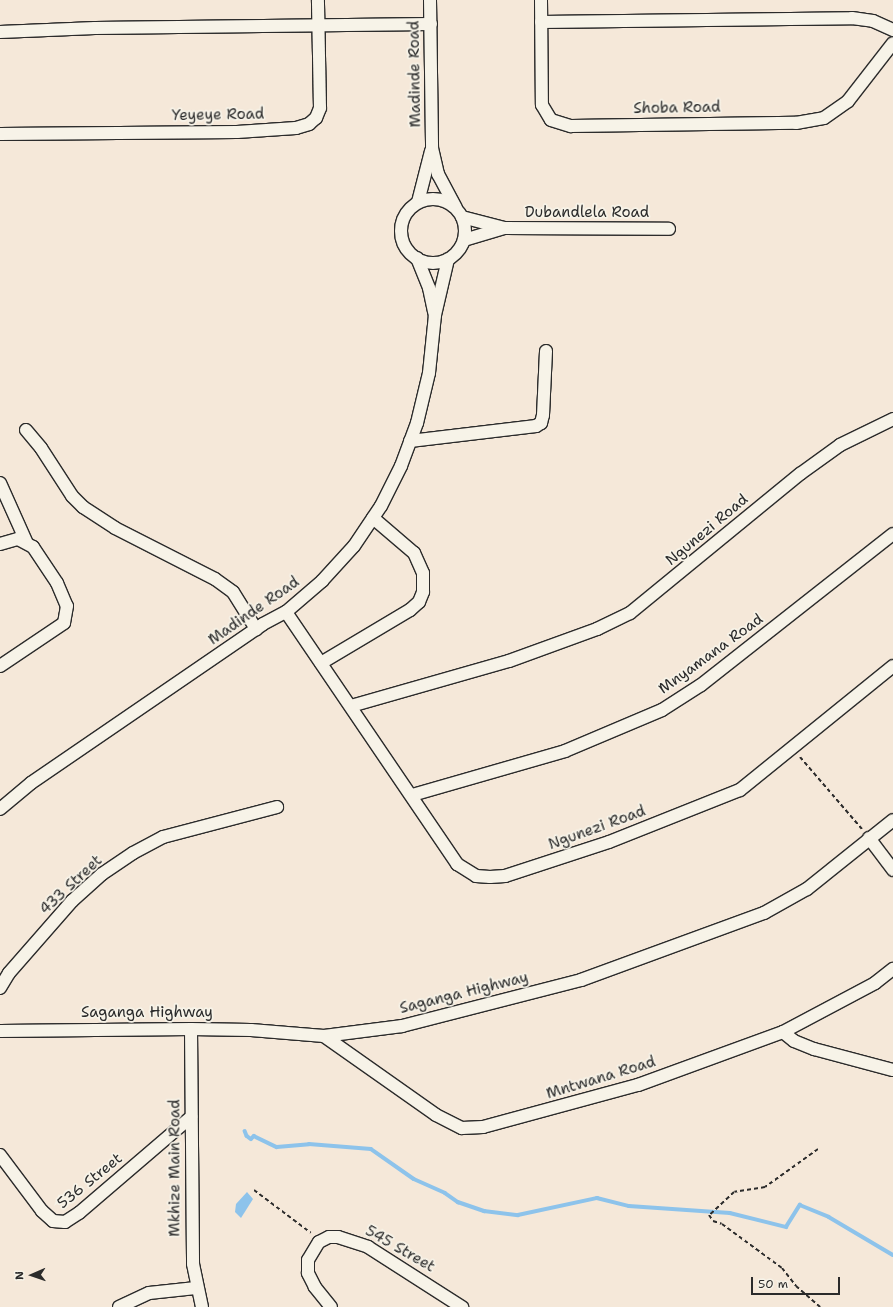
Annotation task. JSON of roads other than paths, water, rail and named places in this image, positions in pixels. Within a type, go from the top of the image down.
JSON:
[{"type":"street","name":"Yeyeye Road","points":[[0,134],[237,132],[296,128],[316,118],[320,108],[318,0]]},
{"type":"street","name":"Madinde Road","points":[[430,0],[432,148],[438,174],[459,212]]},
{"type":"street","name":"Shoba Road","points":[[541,0],[542,105],[551,120],[571,126],[796,123],[824,118],[848,101],[893,43]]},
{"type":"street","points":[[541,22],[852,18],[873,20],[893,30]]},
{"type":"street","points":[[0,32],[319,24],[430,24]]},
{"type":"street","name":"Madinde Road","points":[[418,202],[432,148]]},
{"type":"street","points":[[428,199],[442,200],[459,212],[465,228],[464,240],[457,252],[448,259],[430,263],[417,258],[406,248],[401,237],[401,224],[408,210],[418,202],[428,199]]},
{"type":"street","name":"Dubandlela Road","points":[[459,212],[504,228]]},
{"type":"street","name":"Dubandlela Road","points":[[464,240],[504,228],[669,229]]},
{"type":"street","name":"Madinde Road","points":[[417,258],[429,288],[435,315]]},
{"type":"street","name":"Madinde Road","points":[[0,809],[31,783],[256,630],[286,612],[338,565],[373,518],[401,466],[410,441],[429,373],[435,315],[448,259]]},
{"type":"street","points":[[410,441],[536,426],[541,423],[543,415],[546,351]]},
{"type":"street","name":"Ngunezi Road","points":[[351,706],[510,661],[598,629],[630,614],[800,474],[840,445],[893,419]]},
{"type":"street","points":[[26,430],[41,448],[72,496],[83,508],[115,528],[215,579],[233,592],[256,630]]},
{"type":"street","points":[[0,484],[26,541]]},
{"type":"street","points":[[321,662],[410,610],[419,602],[423,592],[423,573],[414,553],[373,518]]},
{"type":"street","name":"Mnyamana Road","points":[[412,795],[565,751],[662,710],[701,685],[893,534]]},
{"type":"street","points":[[0,544],[18,538],[26,541],[33,547],[57,583],[66,601],[67,615],[64,623],[54,632],[0,666]]},
{"type":"street","name":"Ngunezi Road","points":[[286,612],[412,795],[457,864],[476,876],[497,876],[608,842],[740,790],[893,666]]},
{"type":"street","name":"433 Street","points":[[0,988],[9,973],[72,901],[102,874],[133,853],[163,837],[277,807]]},
{"type":"street","name":"Saganga Highway","points":[[0,1031],[191,1028],[251,1030],[324,1036],[402,1026],[619,968],[786,902],[807,889],[893,820]]},
{"type":"street","points":[[870,838],[893,870]]},
{"type":"street","name":"Mntwana Road","points":[[324,1036],[436,1115],[462,1128],[500,1124],[638,1085],[783,1032],[875,983],[893,969]]},
{"type":"street","name":"Mkhize Main Road","points":[[191,1028],[192,1245],[196,1288],[202,1307]]},
{"type":"street","points":[[783,1032],[794,1041],[814,1049],[893,1070]]},
{"type":"street","name":"536 Street","points":[[1,1159],[42,1211],[53,1221],[65,1222],[79,1213],[191,1117]]},
{"type":"street","name":"545 Street","points":[[331,1307],[315,1287],[308,1273],[308,1260],[319,1242],[329,1237],[338,1237],[368,1247],[462,1307]]},
{"type":"street","points":[[119,1307],[149,1293],[196,1288]]},
{"type":"water","points":[[247,1192],[253,1199],[241,1218],[235,1212],[236,1204]]},
{"type":"waterway","points":[[245,1131],[247,1136],[251,1139],[254,1136],[277,1147],[309,1144],[371,1149],[414,1179],[445,1193],[458,1202],[484,1211],[518,1215],[597,1198],[629,1206],[730,1213],[786,1227],[800,1205],[829,1217],[893,1255]]}]
